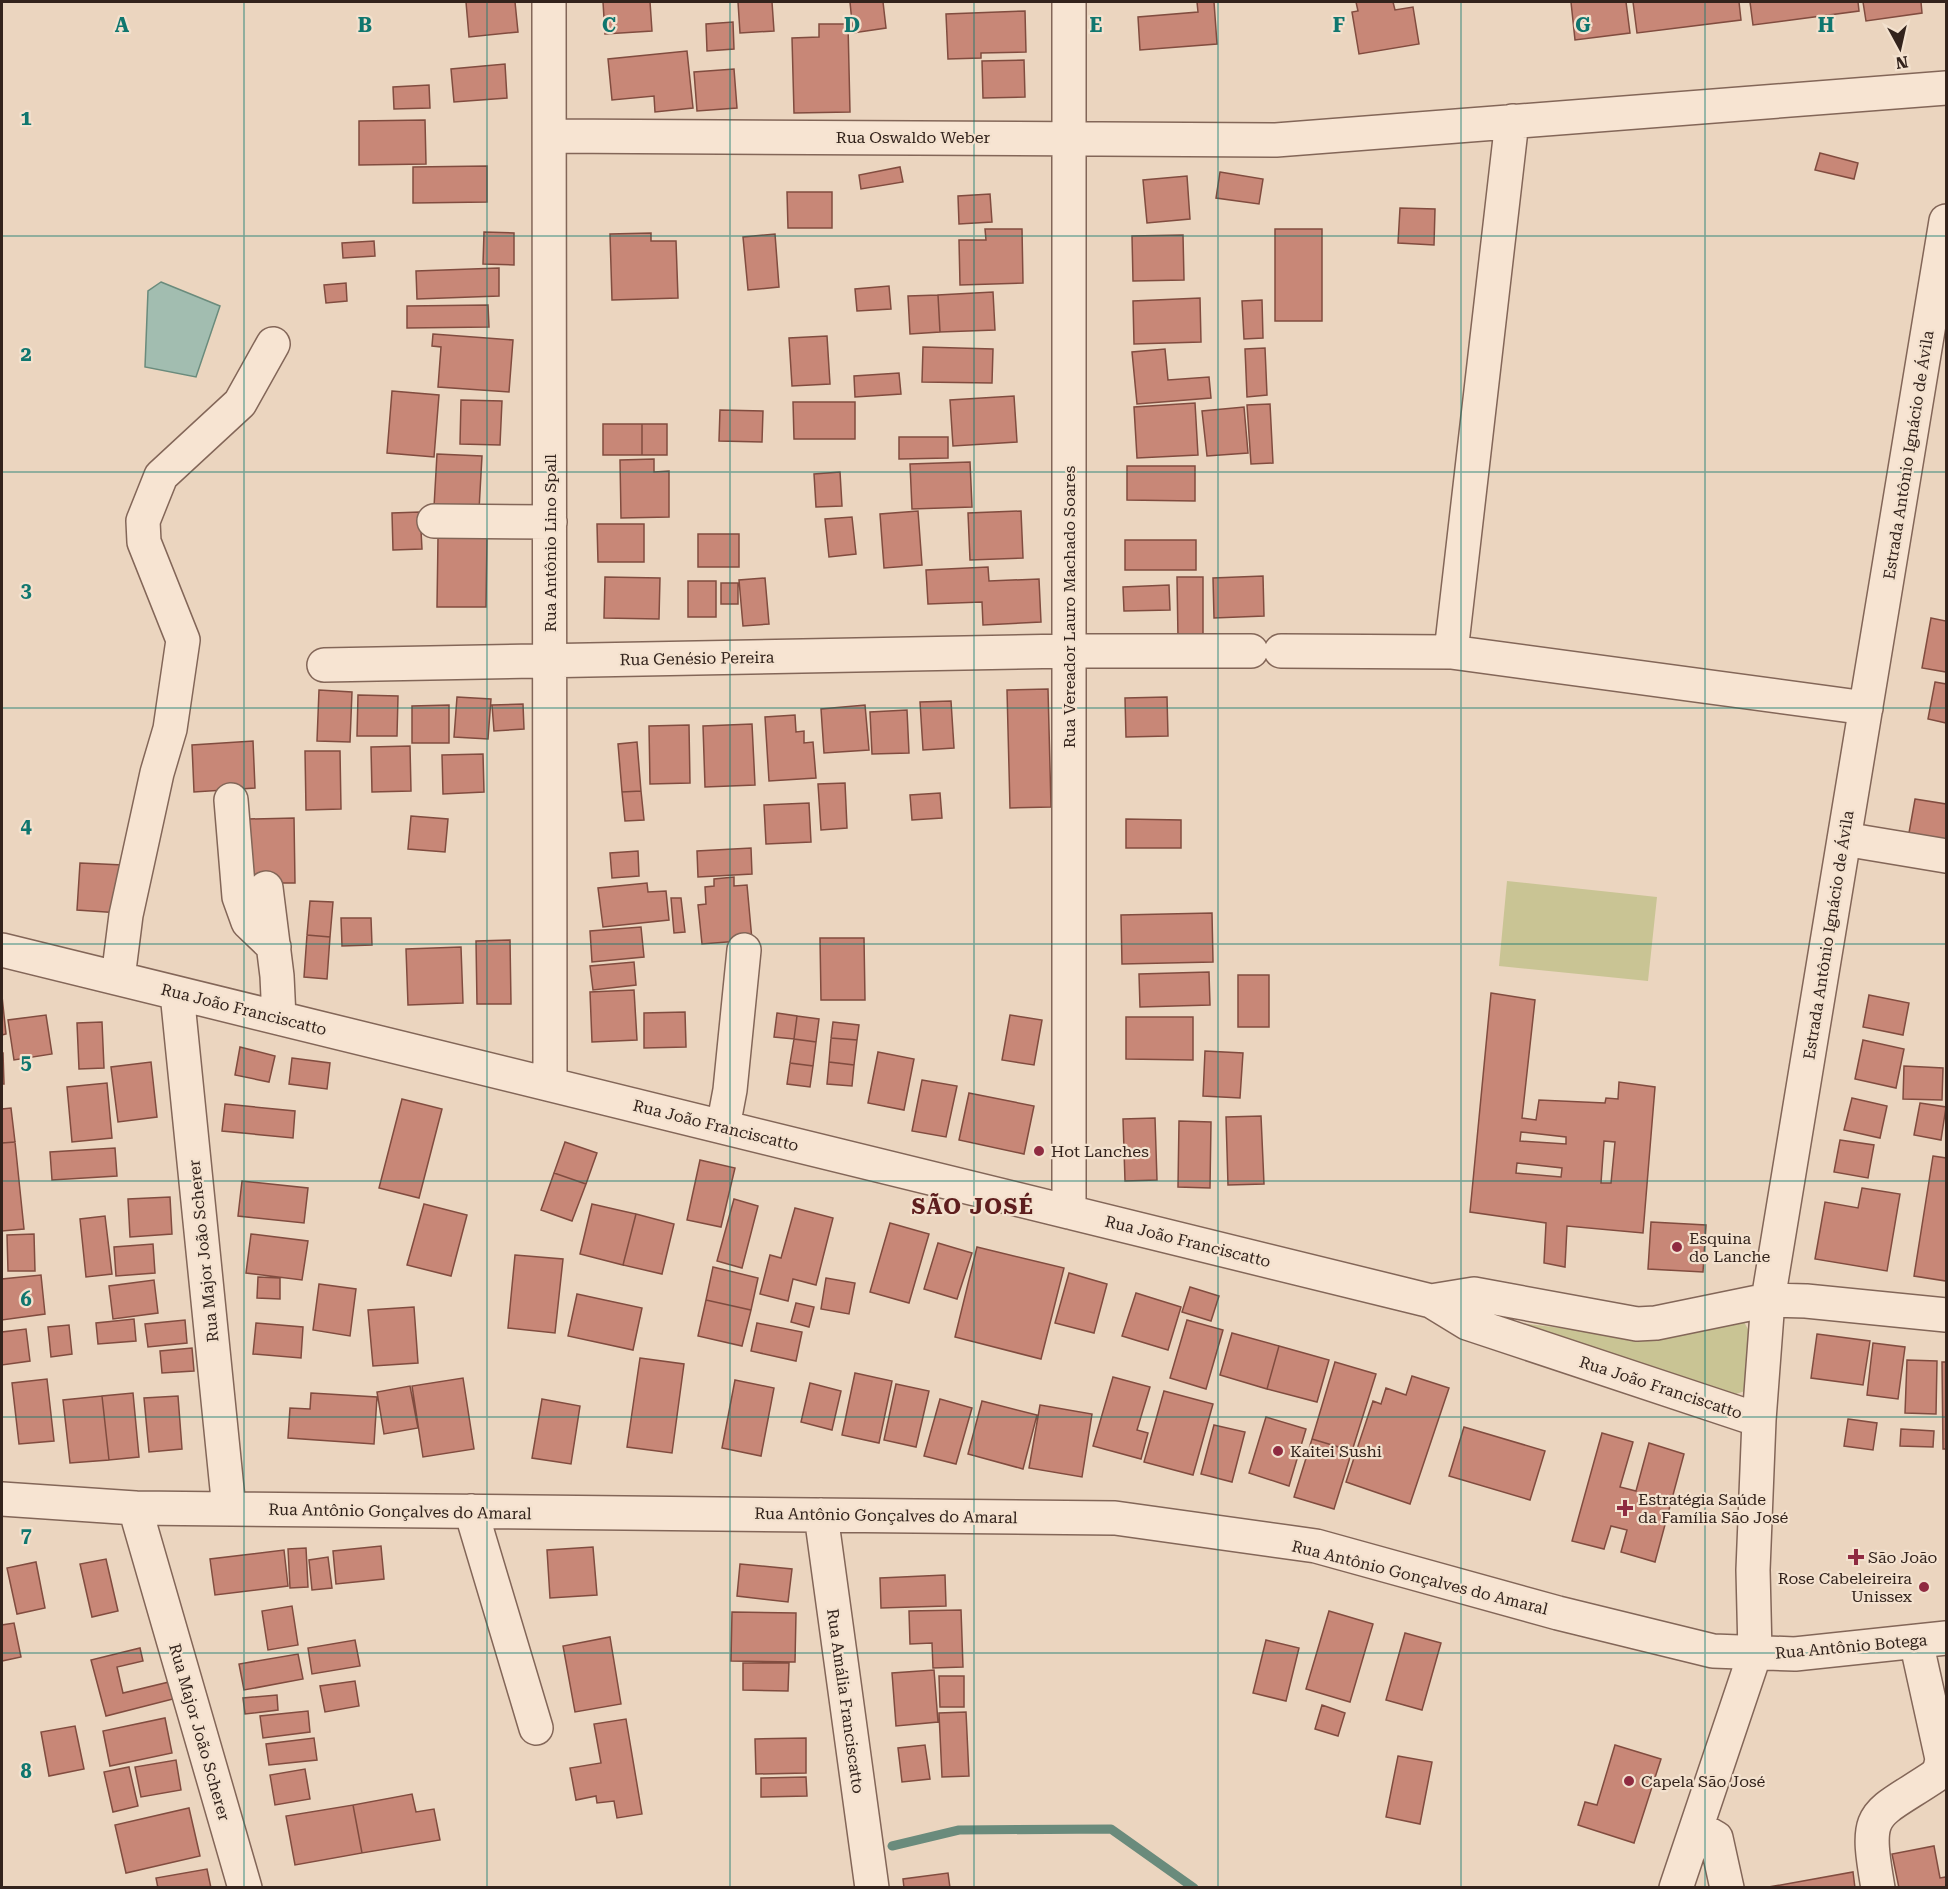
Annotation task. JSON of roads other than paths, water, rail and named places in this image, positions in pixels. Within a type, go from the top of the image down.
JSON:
[{"type":"street","name":"Rua Antônio Lino Spall","points":[[549,2],[550,1084]]},
{"type":"street","name":"Rua Vereador Lauro Machado Soares","points":[[1069,2],[1069,1212]]},
{"type":"street","name":"Rua Oswaldo Weber","points":[[549,136],[1069,137],[1276,140],[1947,88]]},
{"type":"street","points":[[1451,652],[1512,121]]},
{"type":"street","name":"Estrada Antônio Ignácio de Ávila","points":[[1676,1887],[1755,1653],[1753,1570],[1759,1420],[1768,1300],[1947,221]]},
{"type":"street","points":[[118,978],[126,915],[157,773],[171,729],[183,640],[144,542],[143,521],[161,476],[240,403],[273,345]]},
{"type":"street","points":[[434,521],[550,522]]},
{"type":"street","name":"Rua Genésio Pereira","points":[[324,665],[1069,651],[1451,652],[1866,708]]},
{"type":"street","points":[[231,800],[239,897],[248,922],[274,947]]},
{"type":"street","points":[[1844,839],[1947,856]]},
{"type":"street","points":[[266,888],[274,947],[279,1018]]},
{"type":"street","name":"Rua João Franciscatto","points":[[2,950],[1431,1301],[1467,1323],[1759,1420]]},
{"type":"street","points":[[723,1127],[730,1090],[744,950]]},
{"type":"street","name":"Rua Major João Scherer","points":[[177,993],[229,1509]]},
{"type":"street","name":"Rua João Franciscatto","points":[[1431,1301],[1474,1294],[1647,1324],[1768,1300],[1806,1301],[1947,1315]]},
{"type":"street","name":"Rua Antônio Gonçalves do Amaral","points":[[2,1499],[135,1508],[1115,1518],[1316,1546],[1558,1613],[1713,1651],[1755,1653]]},
{"type":"street","name":"Rua Major João Scherer","points":[[135,1508],[245,1887]]},
{"type":"street","points":[[471,1511],[536,1728]]},
{"type":"street","name":"Rua Amália Franciscatto","points":[[821,1515],[872,1887]]},
{"type":"street","points":[[1878,1887],[1871,1838],[1872,1826],[1888,1805],[1935,1776],[1940,1769],[1942,1759],[1931,1640]]},
{"type":"street","name":"Rua Antônio Botega","points":[[1755,1653],[1795,1654],[1931,1640]]},
{"type":"street","points":[[1697,1827],[1716,1838],[1727,1887]]},
{"type":"waterway","points":[[892,1846],[959,1830],[1111,1829],[1194,1888]]},
{"type":"place","name":"Hot Lanches","points":[[1039,1151]]},
{"type":"place","name":"Esquina do Lanche","points":[[1677,1247]]},
{"type":"place","name":"Kaitei Sushi","points":[[1278,1451]]},
{"type":"place","name":"Estratégia Saúde da Família São José","points":[[1625,1508]]},
{"type":"place","name":"São João","points":[[1856,1557]]},
{"type":"place","name":"Rose Cabeleireira Unissex","points":[[1924,1587]]},
{"type":"place","name":"Capela São José","points":[[1629,1781]]},
{"type":"district","name":"SÃO JOSÉ","points":[[973,1206]]}]
